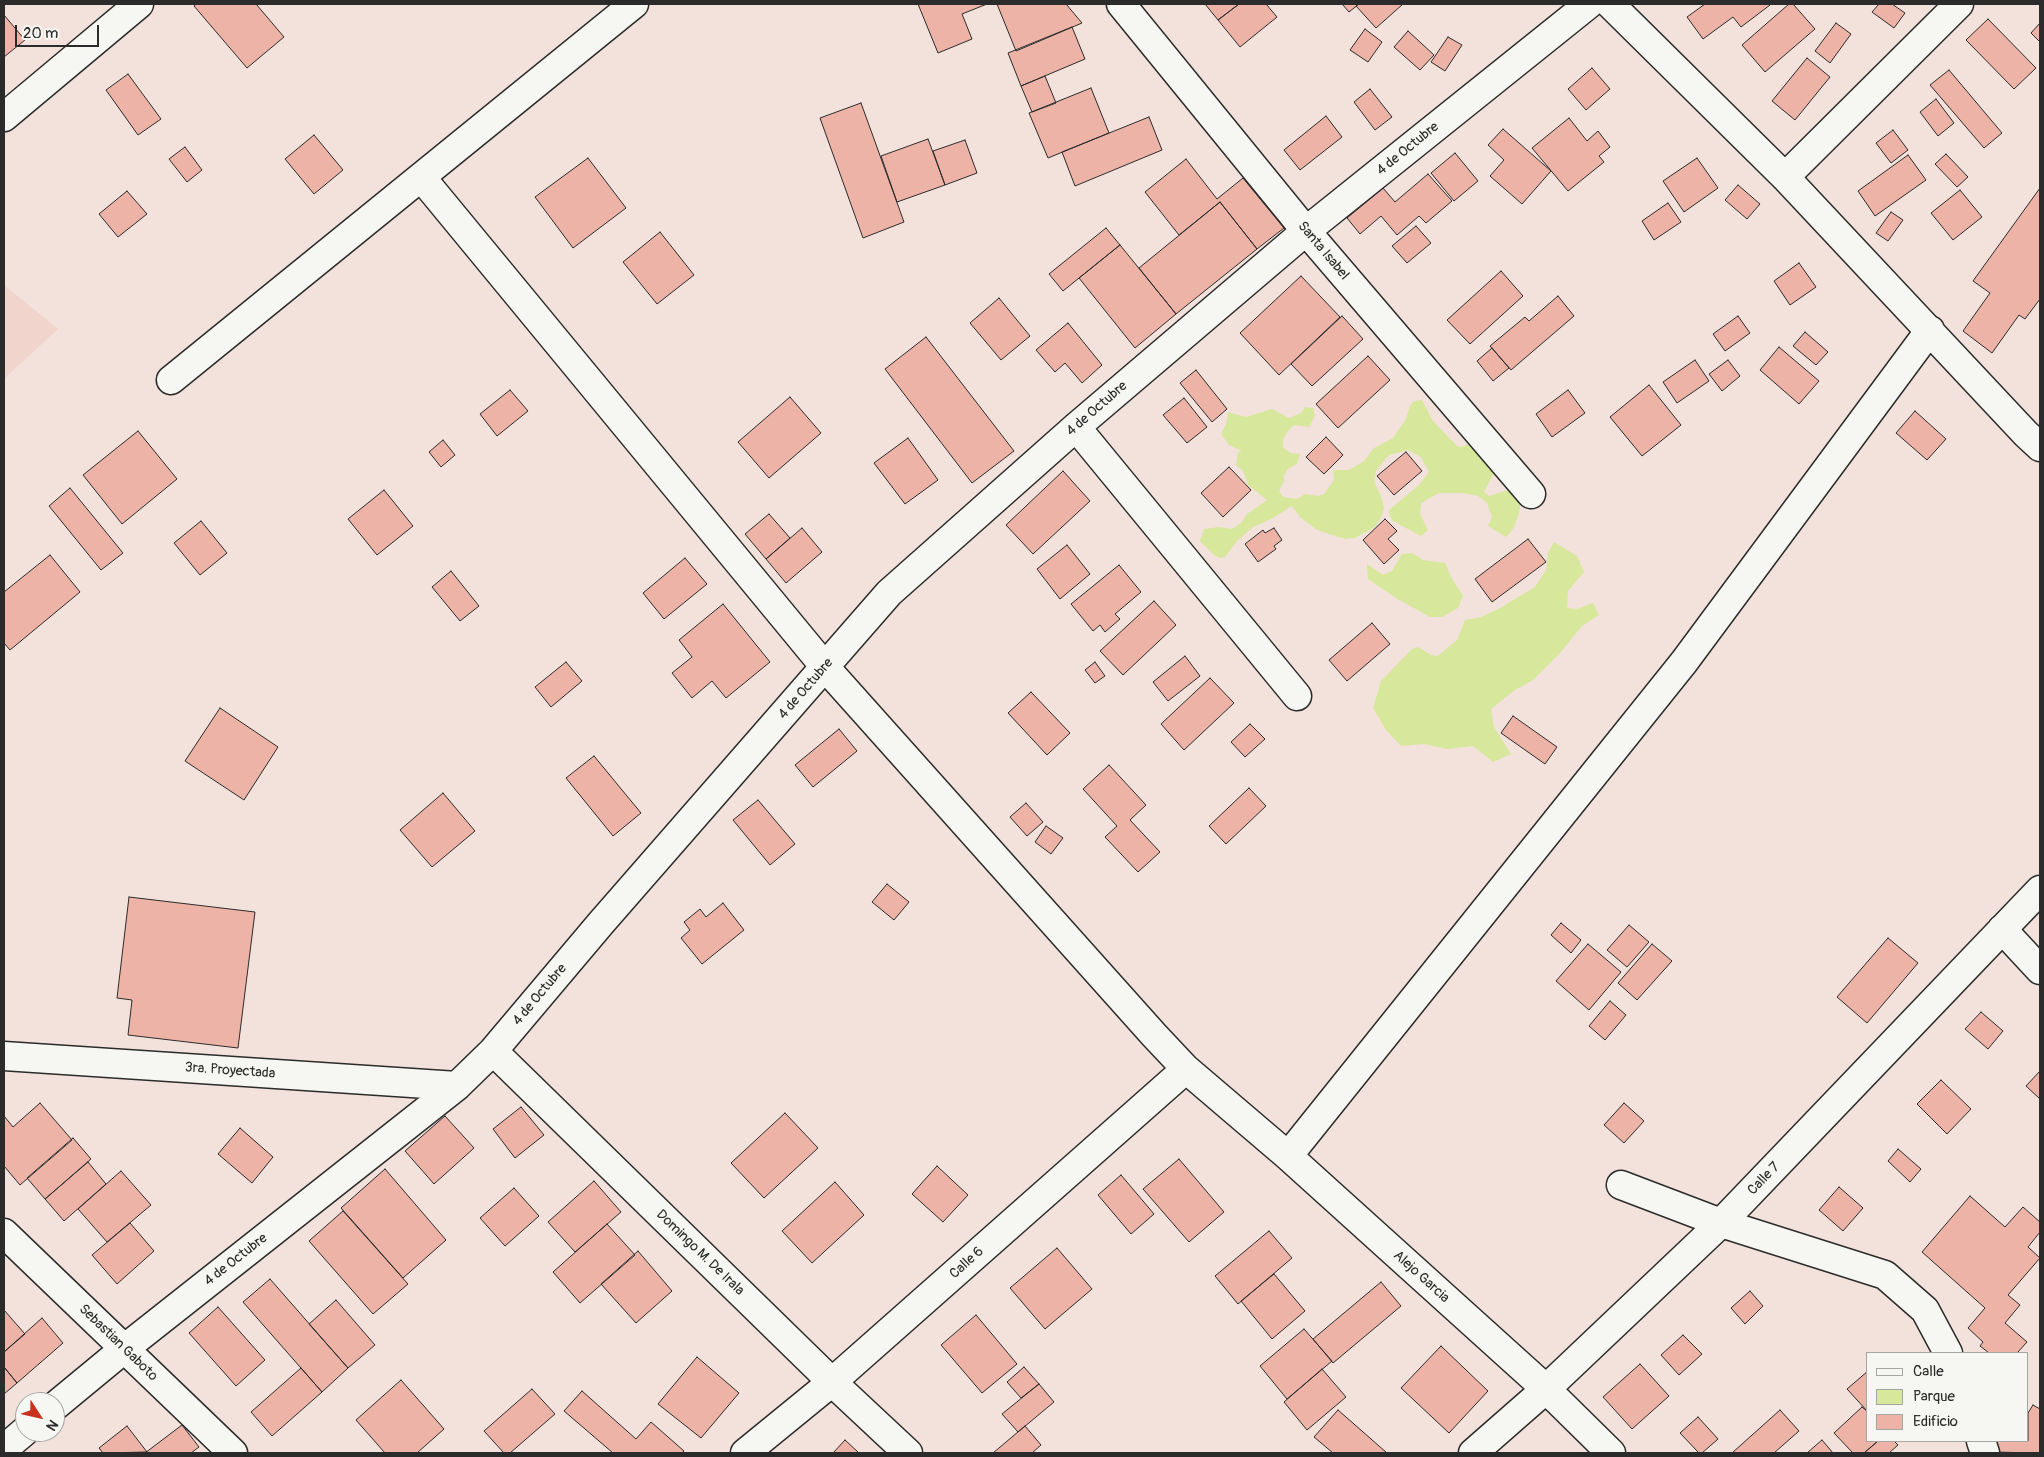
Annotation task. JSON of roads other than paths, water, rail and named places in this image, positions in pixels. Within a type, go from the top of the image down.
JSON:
[{"type":"street","points":[[4,118],[139,4]]},
{"type":"street","points":[[171,380],[634,4]]},
{"type":"street","name":"Santa Isabel","points":[[1121,4],[1306,231],[1530,494]]},
{"type":"street","name":"4 de Octubre","points":[[65,1398],[457,1086],[493,1051],[601,923],[889,594],[1076,427],[1306,231],[1589,4]]},
{"type":"street","points":[[1610,4],[1785,177],[1930,330],[2035,433]]},
{"type":"street","points":[[1785,177],[1959,4]]},
{"type":"street","name":"Alejo Garcia","points":[[421,177],[825,667],[1186,1069],[1288,1156],[1546,1389],[1611,1453]]},
{"type":"street","points":[[1288,1156],[1684,662],[1930,330]]},
{"type":"street","points":[[1076,427],[1297,696]]},
{"type":"street","name":"Calle 7","points":[[1473,1453],[1546,1389],[1721,1223],[2040,890]]},
{"type":"street","points":[[2002,929],[2040,970]]},
{"type":"street","name":"Domingo M. De Irala","points":[[493,1051],[832,1382],[908,1453]]},
{"type":"street","name":"3ra. Proyectada","points":[[4,1056],[457,1086]]},
{"type":"street","name":"Calle 6","points":[[746,1453],[832,1382],[1186,1069]]},
{"type":"street","points":[[1621,1185],[1721,1223],[1885,1275],[1925,1310],[1947,1352]]},
{"type":"street","name":"Sebastian Gaboto","points":[[4,1233],[233,1453]]},
{"type":"street","points":[[4,1449],[15,1440]]}]
